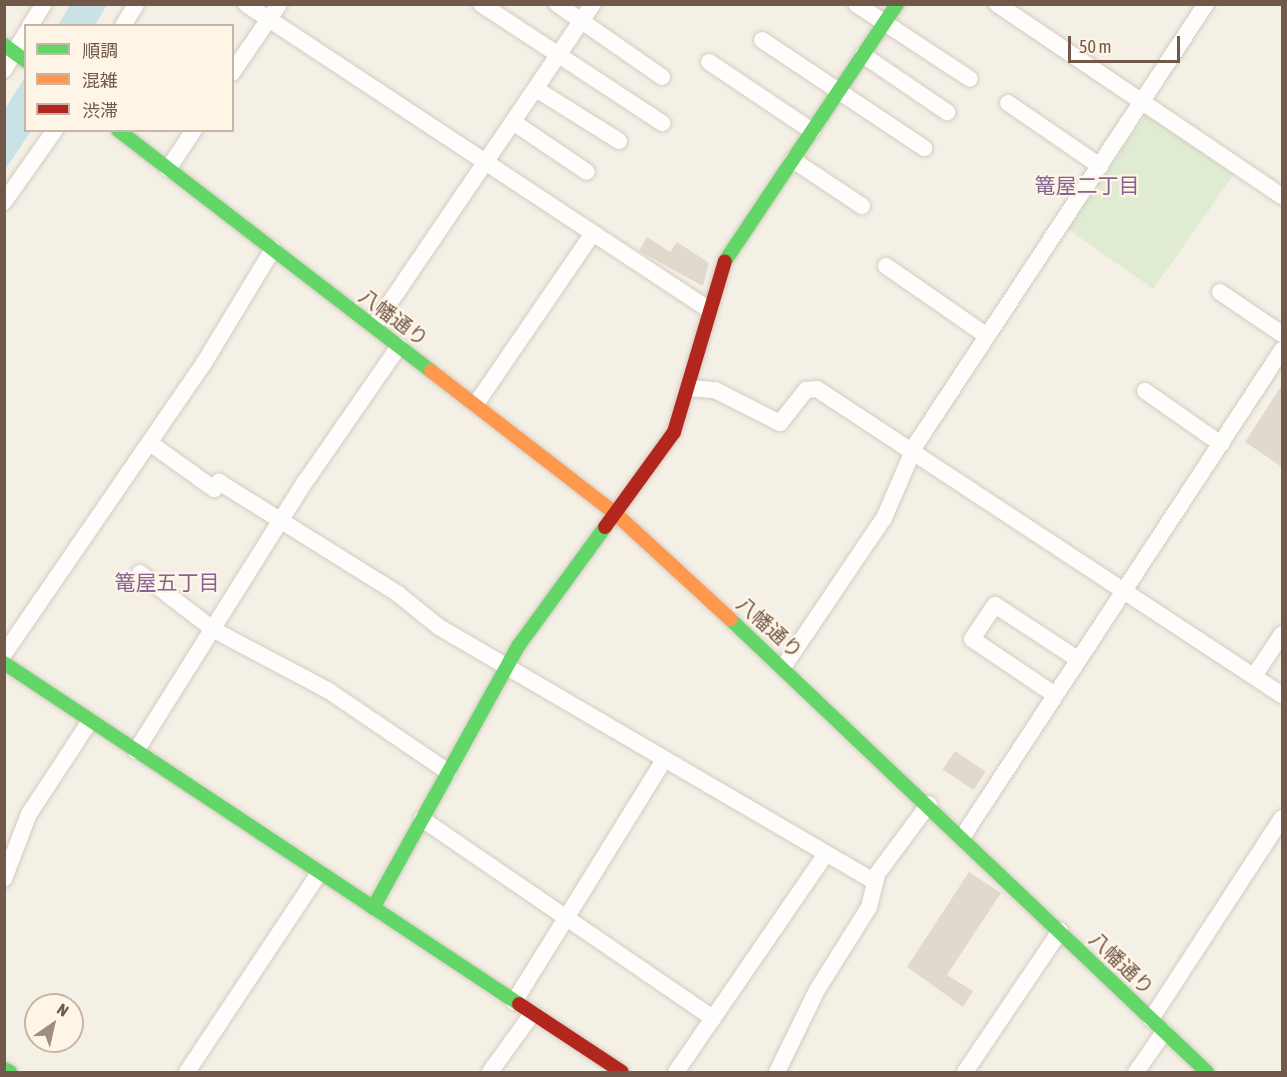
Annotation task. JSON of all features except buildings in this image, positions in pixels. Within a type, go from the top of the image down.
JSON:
[{"type":"street","points":[[31,24],[44,4]]},
{"type":"street","points":[[124,24],[136,4]]},
{"type":"street","points":[[246,4],[708,309]]},
{"type":"street","points":[[234,70],[279,4]]},
{"type":"street","points":[[481,4],[662,123]]},
{"type":"street","points":[[557,4],[662,77]]},
{"type":"street","points":[[374,326],[593,4]]},
{"type":"street","points":[[856,4],[970,79]]},
{"type":"street","points":[[373,908],[507,667],[674,432],[690,388],[708,309],[724,263],[897,4]]},
{"type":"street","points":[[997,4],[1282,196]]},
{"type":"street","points":[[784,666],[884,518],[912,452],[1206,4]]},
{"type":"street","points":[[4,70],[24,36]]},
{"type":"street","points":[[762,40],[924,148]]},
{"type":"street","points":[[863,55],[947,112]]},
{"type":"street","points":[[709,62],[812,132]]},
{"type":"street","points":[[536,89],[620,141]]},
{"type":"street","points":[[1008,103],[1100,166]]},
{"type":"street","points":[[513,122],[587,172]]},
{"type":"street","points":[[4,202],[54,132]]},
{"type":"street","name":"八幡通り","points":[[121,132],[477,404],[617,515],[784,666],[1207,1072]]},
{"type":"street","points":[[168,169],[193,132]]},
{"type":"street","points":[[793,160],[862,206]]},
{"type":"street","points":[[477,404],[593,233]]},
{"type":"street","points":[[4,654],[150,443],[273,249]]},
{"type":"street","points":[[886,266],[987,336]]},
{"type":"street","points":[[1220,292],[1282,334]]},
{"type":"street","points":[[136,751],[214,630],[280,521],[399,346]]},
{"type":"street","points":[[963,836],[1282,350]]},
{"type":"street","points":[[690,388],[715,390],[780,423],[806,390],[817,389],[1282,695]]},
{"type":"street","points":[[1145,391],[1221,444]]},
{"type":"street","points":[[150,443],[214,489],[219,482],[507,667],[825,855],[875,882]]},
{"type":"street","points":[[140,573],[214,630],[330,691],[448,772]]},
{"type":"street","points":[[1055,695],[972,639],[995,605],[1079,660]]},
{"type":"street","points":[[1254,676],[1282,638]]},
{"type":"street","points":[[4,663],[622,1072]]},
{"type":"street","points":[[4,879],[29,814],[90,721]]},
{"type":"street","points":[[514,1002],[664,760]]},
{"type":"street","points":[[777,1072],[817,990],[869,907],[875,882],[890,853],[929,804]]},
{"type":"street","points":[[1151,1019],[1282,818]]},
{"type":"street","points":[[422,819],[566,921],[713,1018]]},
{"type":"street","points":[[676,1072],[825,855]]},
{"type":"street","points":[[187,1072],[320,873]]},
{"type":"street","points":[[965,1072],[1060,931]]},
{"type":"street","points":[[490,1072],[532,1014]]},
{"type":"street","points":[[1136,1072],[1164,1032]]},
{"type":"street","points":[[4,1069],[10,1072]]},
{"type":"green space","points":[[1148,112],[1235,173],[1153,289],[1067,228]]},
{"type":"water","points":[[70,4],[107,5],[96,24],[59,24]]},
{"type":"water","points":[[24,79],[24,132],[30,132],[5,170],[5,109]]},
{"type":"traffic: fast","points":[[725,261],[897,4]]},
{"type":"traffic: fast","points":[[4,45],[24,60]]},
{"type":"traffic: fast","points":[[121,132],[431,371]]},
{"type":"traffic: fast","points":[[373,908],[519,645],[605,527]]},
{"type":"traffic: fast","points":[[730,619],[1207,1072]]},
{"type":"traffic: fast","points":[[4,663],[519,1004]]},
{"type":"traffic: fast","points":[[4,1069],[10,1072]]},
{"type":"traffic: slow","points":[[431,371],[617,515],[730,619]]},
{"type":"traffic: jam","points":[[605,527],[674,432],[725,261]]},
{"type":"traffic: jam","points":[[519,1004],[622,1072]]},
{"type":"district","name":"篭屋二丁目","points":[[1087,185]]},
{"type":"district","name":"篭屋五丁目","points":[[167,582]]}]
